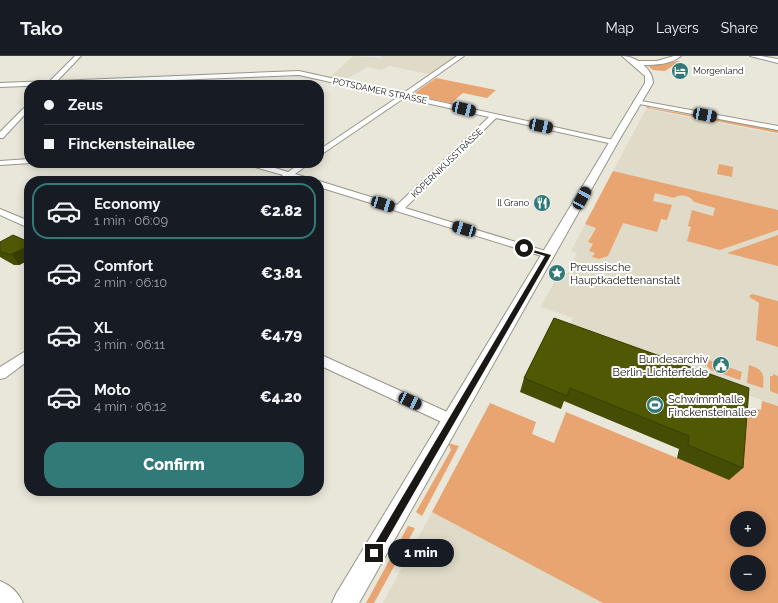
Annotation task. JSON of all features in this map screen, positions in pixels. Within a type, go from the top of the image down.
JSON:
[{"type":"street","points":[[55,80],[78,56]]},
{"type":"street","points":[[324,151],[461,56]]},
{"type":"street","points":[[345,603],[636,102],[649,83],[649,76],[626,56]]},
{"type":"street","points":[[635,63],[660,62],[678,56]]},
{"type":"street","points":[[753,56],[778,61]]},
{"type":"street","name":"POTSDAMER STRASSE","points":[[130,80],[299,73],[613,142]]},
{"type":"street","points":[[209,80],[210,76]]},
{"type":"street","name":"POTSDAMER STRASSE","points":[[0,85],[24,85]]},
{"type":"street","points":[[636,102],[778,128]]},
{"type":"street","points":[[0,136],[24,111]]},
{"type":"street","name":"KOPERNIKUSSTRASSE","points":[[399,209],[494,116]]},
{"type":"street","points":[[0,163],[24,162]]},
{"type":"street","points":[[267,168],[292,176]]},
{"type":"street","points":[[289,175],[299,168]]},
{"type":"street","points":[[324,186],[548,255]]},
{"type":"street","points":[[0,212],[24,224]]},
{"type":"street","points":[[0,374],[24,357]]},
{"type":"street","points":[[324,361],[451,420]]},
{"type":"street","points":[[0,590],[14,603]]},
{"type":"shaded area","points":[[353,56],[383,58],[380,56],[455,56],[429,74],[389,66],[382,70],[367,67],[345,80],[330,77]]},
{"type":"shaded area","points":[[680,61],[665,71],[653,70],[648,66]]},
{"type":"shaded area","points":[[436,78],[496,90],[487,98],[463,93],[451,103],[412,95]]},
{"type":"shaded area","points":[[648,106],[650,108],[778,130],[778,133],[646,108]]},
{"type":"shaded area","name":"Bundesarchiv Berlin-Lichterfelde","points":[[646,109],[778,134],[778,603],[766,591],[766,555],[759,555],[759,547],[766,547],[766,511],[755,511],[762,400],[567,330],[573,318],[541,307],[560,271],[568,273],[577,253],[571,251]]},
{"type":"shaded area","points":[[719,164],[733,167],[732,177],[717,174]]},
{"type":"shaded area","points":[[613,171],[778,210],[778,230],[720,250],[687,241],[691,227],[688,226],[692,210],[713,216],[715,208],[694,202],[685,196],[676,196],[674,198],[655,193],[653,201],[672,205],[667,220],[661,219],[657,232],[623,223],[608,256],[599,259],[592,257],[595,253],[589,251],[593,244],[588,242],[596,228],[585,224]]},
{"type":"shaded area","points":[[778,235],[778,266],[727,253]]},
{"type":"shaded area","points":[[752,294],[778,301],[778,347],[756,340],[759,303],[749,296]]},
{"type":"shaded area","points":[[706,359],[742,372],[740,380],[711,370],[705,364]]},
{"type":"shaded area","points":[[749,365],[758,369],[762,373],[763,388],[747,383]]},
{"type":"shaded area","points":[[773,374],[778,376],[778,394],[770,391],[770,376],[773,376]]},
{"type":"shaded area","points":[[762,401],[778,406],[778,603],[603,603],[432,512],[490,403],[536,422],[532,434],[554,443],[566,412],[677,458],[736,411],[756,418],[757,409],[761,410]]},
{"type":"shaded area","points":[[448,443],[459,446],[422,516],[416,512],[451,450]]},
{"type":"shaded area","points":[[432,512],[603,603],[383,603]]},
{"type":"shaded area","points":[[408,526],[415,528],[374,603],[366,603]]},
{"type":"building","points":[[13,235],[24,240],[24,249],[12,254],[7,254],[0,251],[0,242]]},
{"type":"building","name":"Schwimmhalle Finckensteinallee","points":[[554,318],[749,388],[743,468],[688,445],[689,436],[570,388],[567,396],[524,378]]},
{"type":"place","name":"Morgenland","points":[[680,71]]},
{"type":"place","name":"Il Grano","points":[[542,203]]},
{"type":"place","name":"Preussische Hauptkadettenanstalt","points":[[557,273]]},
{"type":"place","name":"Bundesarchiv Berlin-Lichterfelde","points":[[721,365]]},
{"type":"place","name":"Schwimmhalle Finckensteinallee","points":[[655,405]]},
{"type":"route","points":[[374,553],[548,255],[524,248]]}]
